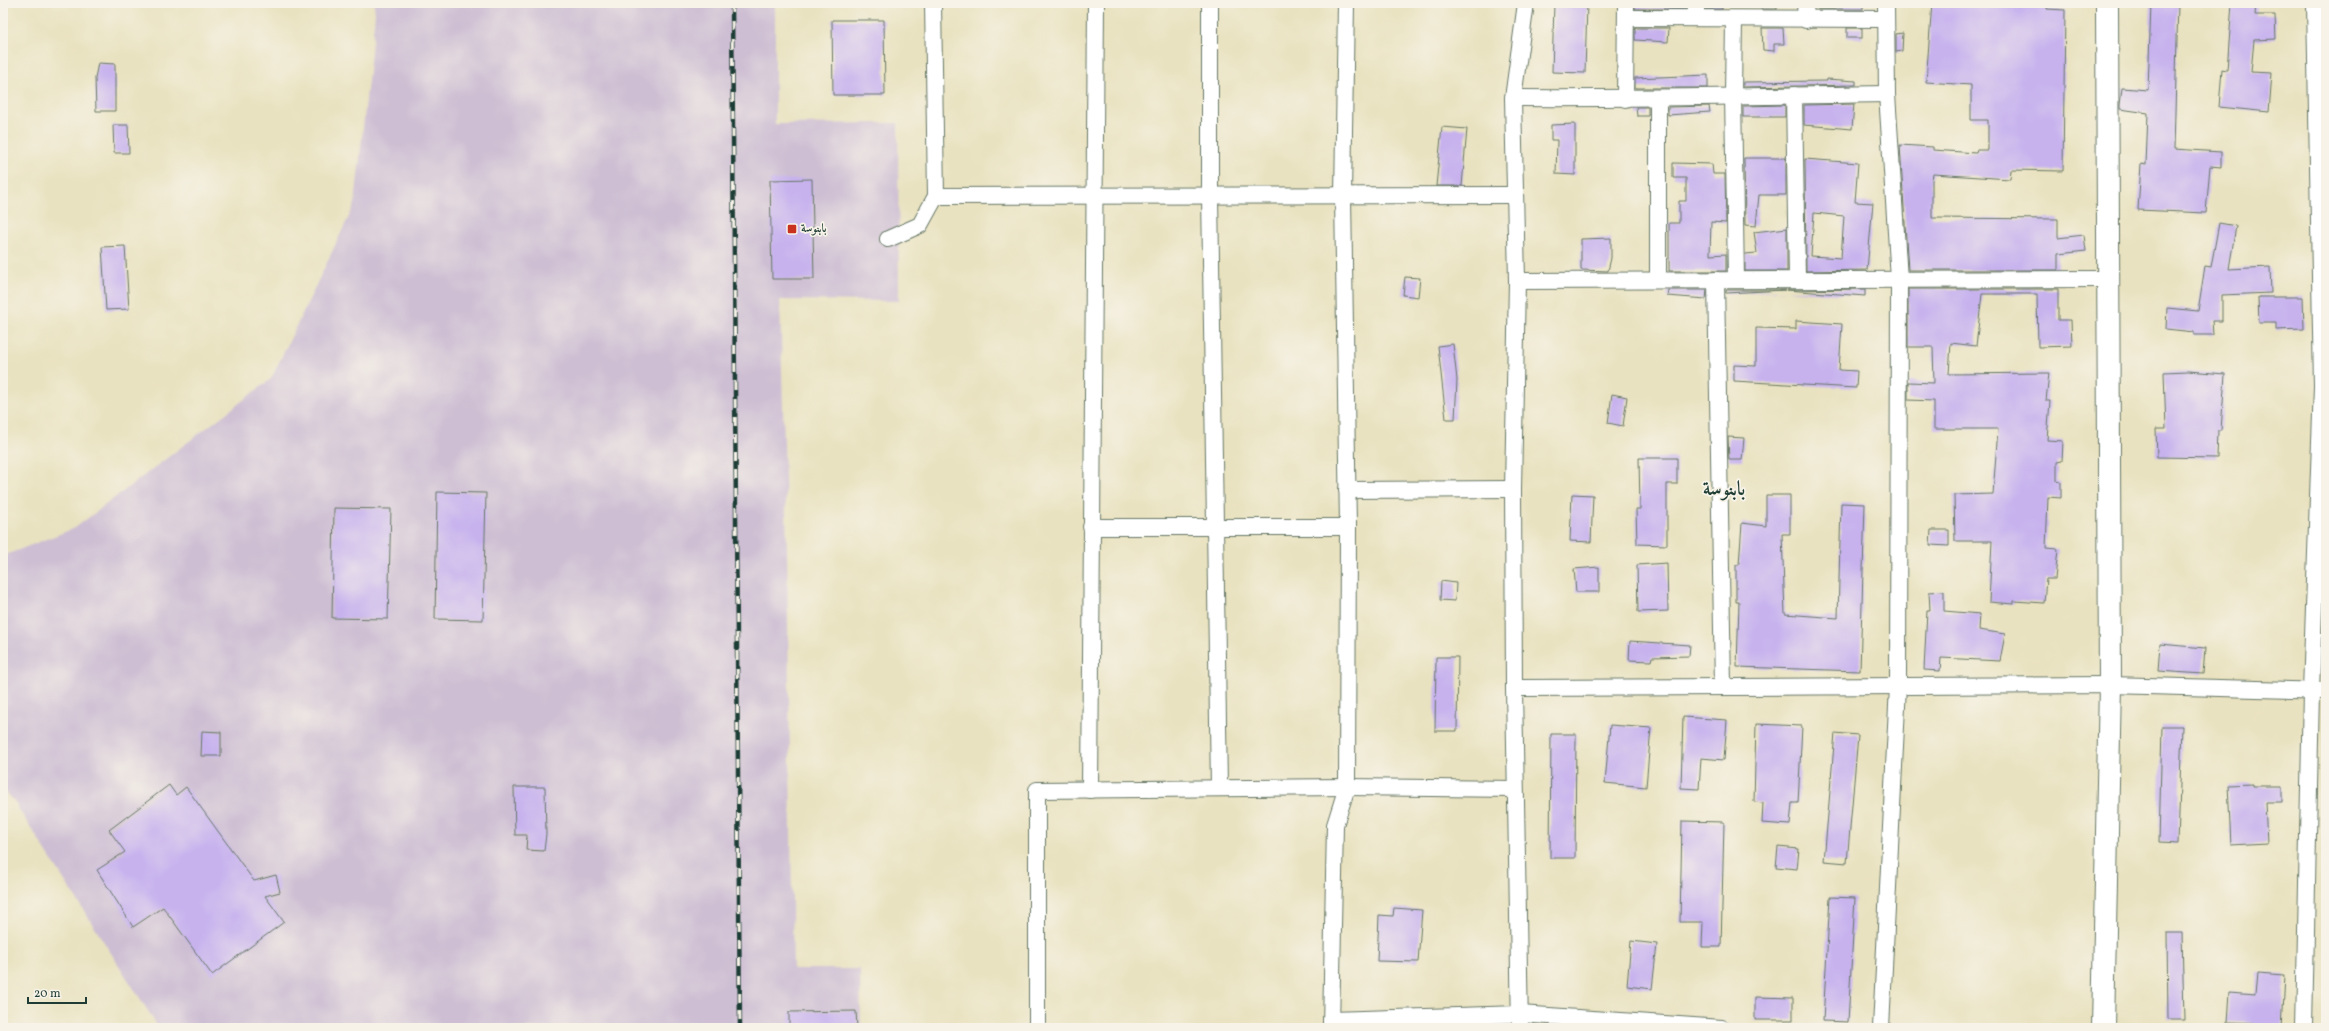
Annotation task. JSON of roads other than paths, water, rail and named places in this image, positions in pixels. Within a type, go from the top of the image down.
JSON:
[{"type":"main road","points":[[2103,1028],[2110,685],[2108,3]]},
{"type":"street","points":[[888,239],[920,225],[936,196],[933,3]]},
{"type":"street","points":[[1090,790],[1096,3]]},
{"type":"street","points":[[1210,3],[1210,195],[1219,788]]},
{"type":"street","points":[[1346,3],[1343,196],[1348,527],[1347,787],[1335,825],[1331,1024],[1520,1021],[1722,1028]]},
{"type":"street","points":[[1520,1021],[1514,688],[1513,489],[1516,195],[1513,98],[1526,3]]},
{"type":"street","points":[[1805,3],[1806,20]]},
{"type":"street","points":[[2304,1028],[2318,691],[2322,386],[2321,137],[2315,3]]},
{"type":"street","points":[[1625,99],[1626,10],[1696,11],[1734,19],[1806,20],[1886,11],[1887,94],[1899,279],[1898,686],[1881,1028]]},
{"type":"street","points":[[1734,19],[1733,95],[1736,280]]},
{"type":"street","points":[[1513,98],[1625,99],[1733,95],[1887,94]]},
{"type":"street","points":[[1794,95],[1797,279]]},
{"type":"street","points":[[1658,98],[1658,280]]},
{"type":"street","points":[[936,196],[1516,195]]},
{"type":"street","points":[[1516,281],[2109,279]]},
{"type":"street","points":[[1716,280],[1723,687]]},
{"type":"street","points":[[1347,490],[1513,489]]},
{"type":"street","points":[[1091,527],[1348,527]]},
{"type":"street","points":[[1514,688],[2110,685],[2318,691]]},
{"type":"street","points":[[1037,1028],[1037,790],[1347,787],[1515,789]]},
{"type":"railway","points":[[732,3],[740,1028]]},
{"type":"place","name":"بابنوسة","points":[[792,229]]},
{"type":"district","name":"بابنوسة","points":[[1724,490]]}]
